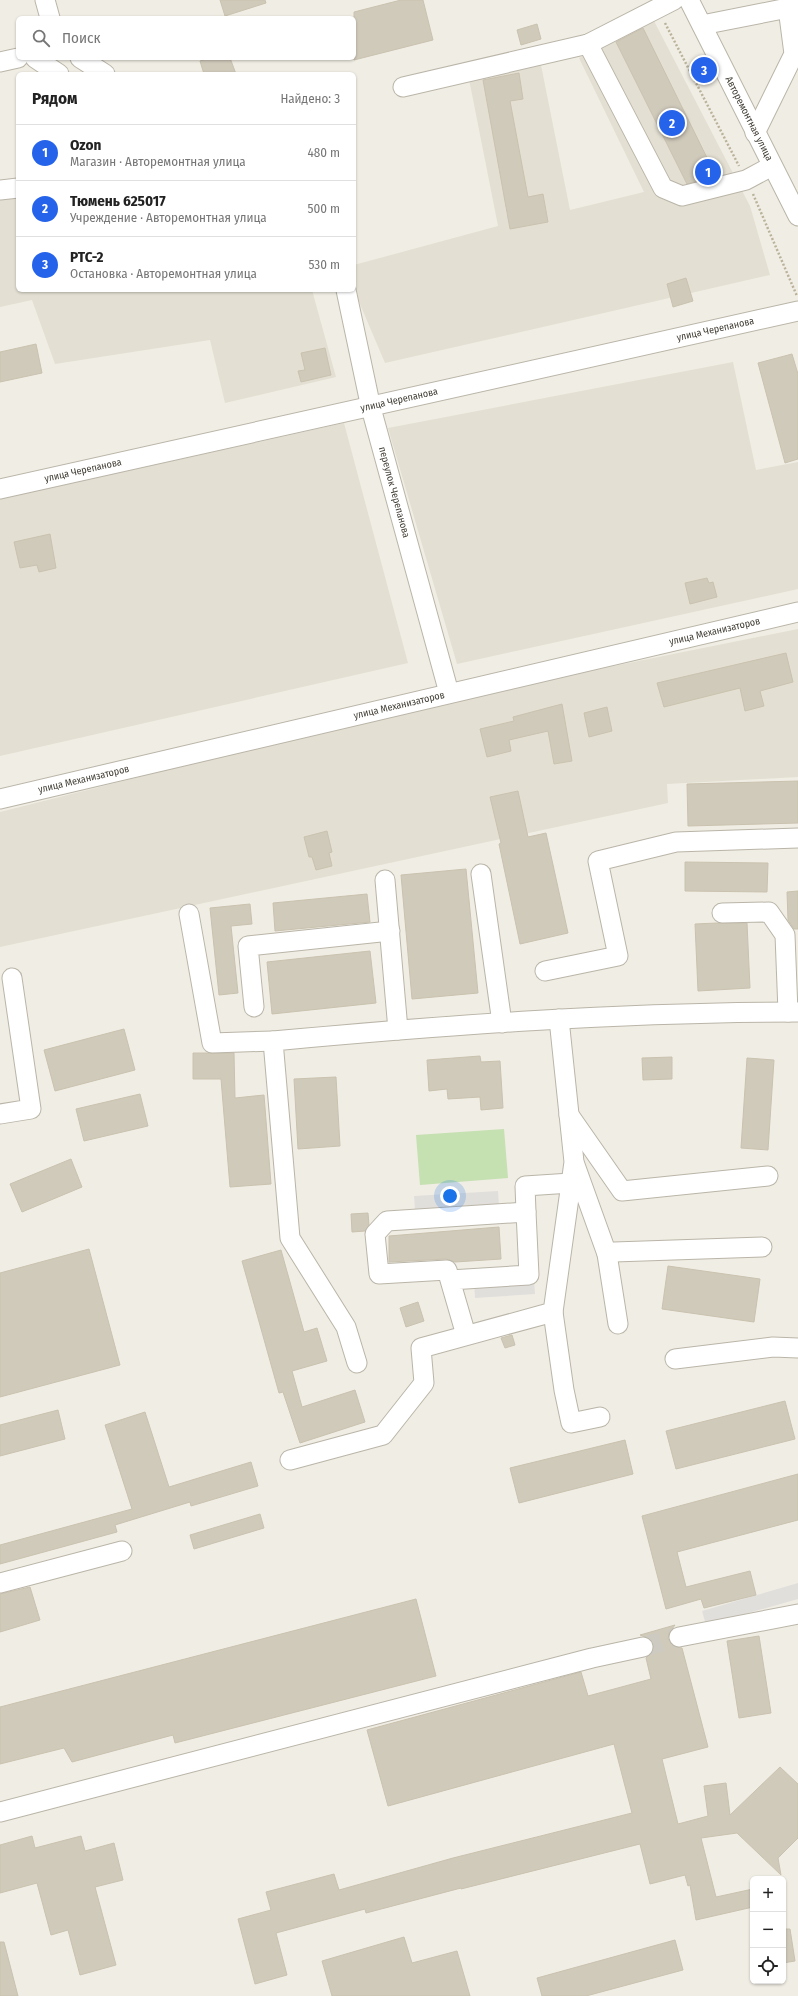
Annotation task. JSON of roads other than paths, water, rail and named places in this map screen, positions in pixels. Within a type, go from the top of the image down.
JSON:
[{"type":"street","points":[[45,0],[49,16]]},
{"type":"street","points":[[403,87],[588,44],[674,0]]},
{"type":"street","name":"Авторемонтная улица","points":[[689,0],[798,216]]},
{"type":"street","points":[[702,25],[793,7],[794,54],[755,133]]},
{"type":"street","points":[[588,44],[663,188],[682,196],[746,180],[772,166]]},
{"type":"street","points":[[0,62],[16,58]]},
{"type":"street","points":[[38,60],[56,72]]},
{"type":"street","points":[[83,60],[102,72]]},
{"type":"street","points":[[0,190],[16,188]]},
{"type":"street","name":"переулок Черепанова","points":[[346,292],[371,408],[449,693]]},
{"type":"street","name":"улица Черепанова","points":[[0,489],[371,408],[798,311]]},
{"type":"street","name":"улица Механизаторов","points":[[0,799],[798,612]]},
{"type":"street","points":[[545,971],[618,956],[598,861],[676,842],[798,838]]},
{"type":"street","points":[[481,874],[502,1023]]},
{"type":"street","points":[[385,880],[398,1030]]},
{"type":"street","points":[[189,914],[212,1043],[273,1041],[398,1030],[560,1019],[793,1012],[785,935],[769,912],[722,913]]},
{"type":"street","points":[[254,1007],[248,946],[390,931]]},
{"type":"street","points":[[0,1114],[31,1110],[12,978]]},
{"type":"street","points":[[560,1019],[568,1114],[574,1162],[607,1254],[618,1324]]},
{"type":"street","points":[[273,1041],[290,1238],[346,1327],[357,1363]]},
{"type":"street","points":[[568,1114],[622,1191],[768,1176]]},
{"type":"street","points":[[574,1162],[553,1312],[571,1423],[600,1417]]},
{"type":"street","points":[[450,1280],[529,1275],[525,1186],[571,1183]]},
{"type":"street","points":[[466,1335],[447,1270],[379,1274],[375,1234],[387,1221],[526,1212]]},
{"type":"street","points":[[607,1254],[614,1252],[762,1248]]},
{"type":"street","points":[[290,1460],[383,1435],[424,1383],[421,1348],[553,1312]]},
{"type":"street","points":[[675,1358],[773,1347],[798,1348]]},
{"type":"street","points":[[0,1583],[122,1551]]},
{"type":"street","points":[[679,1637],[798,1614]]},
{"type":"street","points":[[0,1812],[592,1658],[643,1647]]},
{"type":"tunnel","points":[[643,1647],[679,1637]]},
{"type":"place","name":"РТС-2","points":[[704,70]]},
{"type":"place","name":"Тюмень 625017","points":[[672,123]]},
{"type":"place","name":"Ozon","points":[[708,172]]}]
